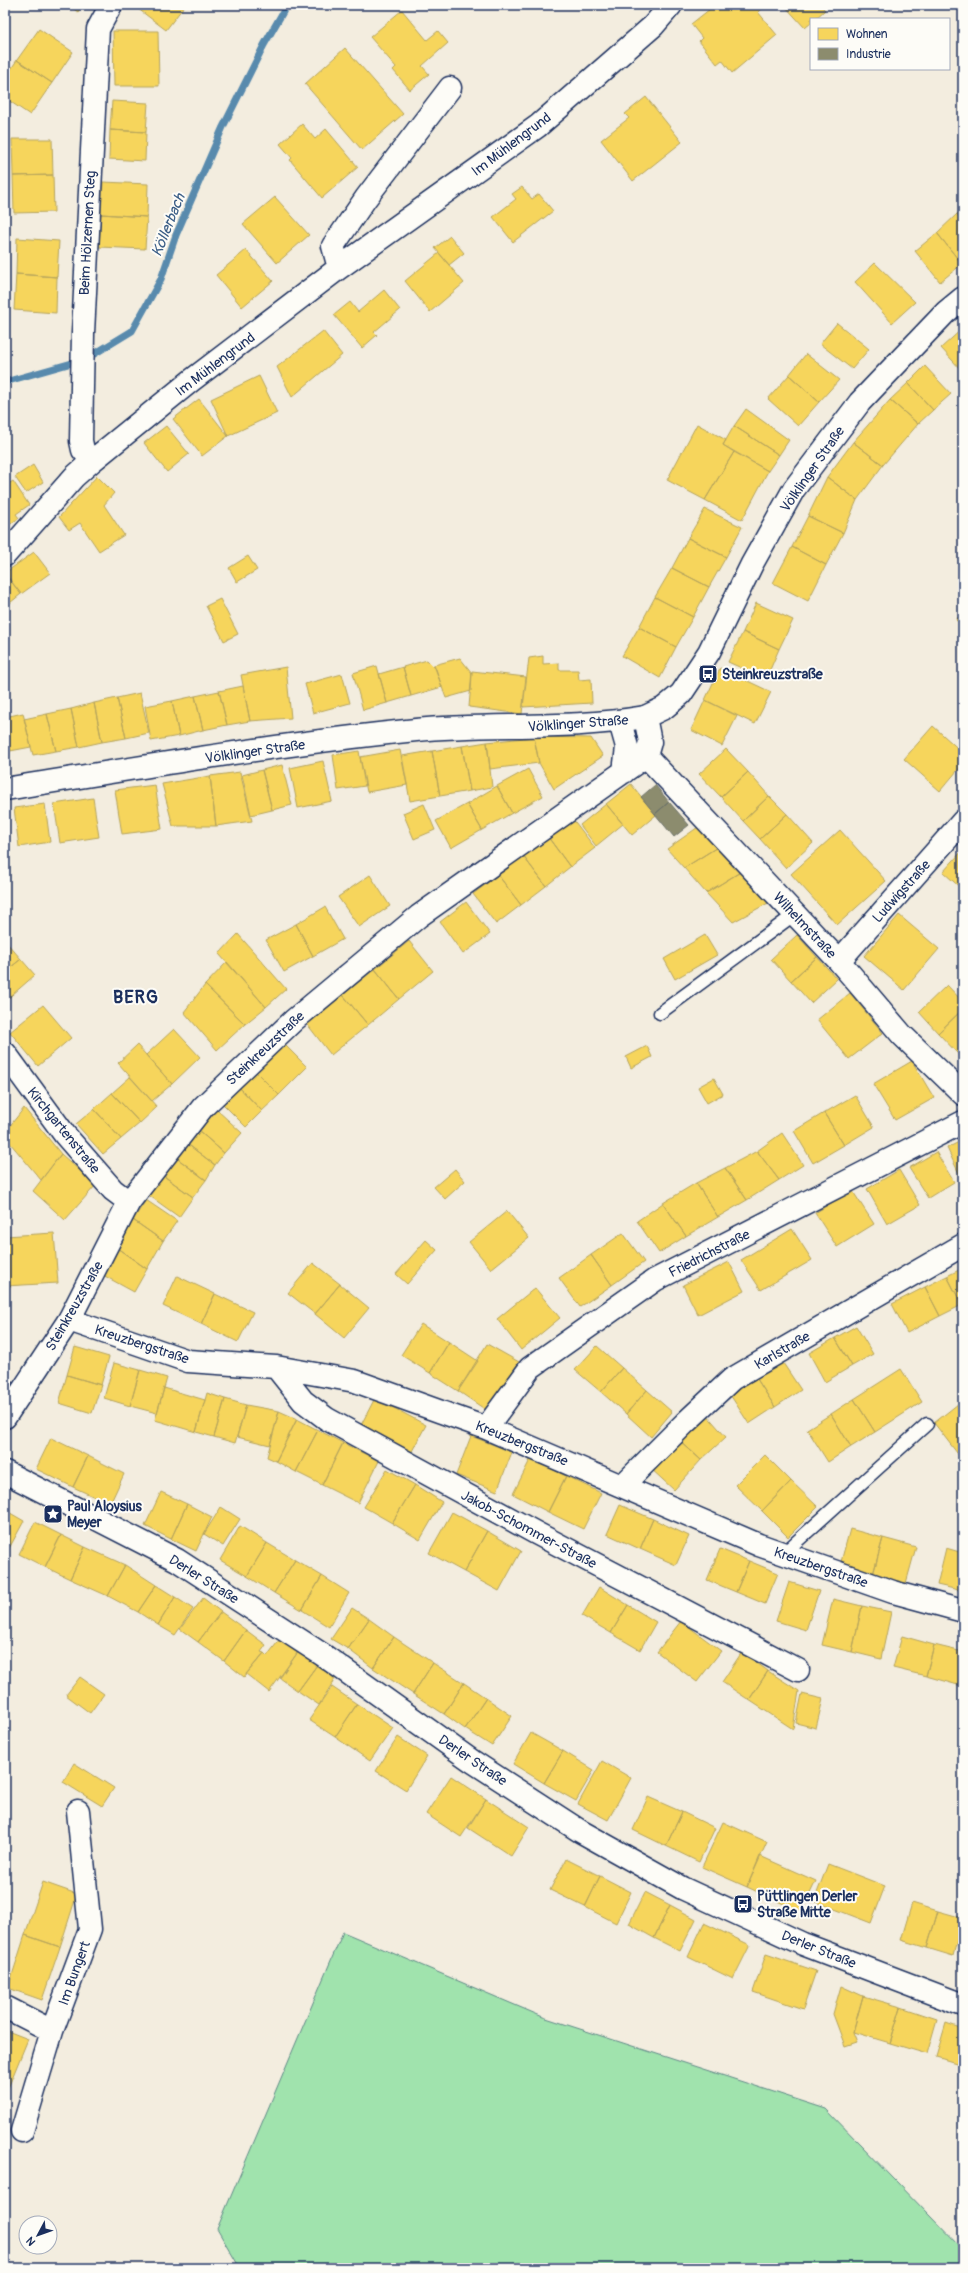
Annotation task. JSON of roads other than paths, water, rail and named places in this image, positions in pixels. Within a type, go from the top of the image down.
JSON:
[{"type":"street","name":"Beim Hölzernen Steg","points":[[92,461],[83,450],[81,441],[83,333],[98,29],[111,5]]},
{"type":"street","name":"Im Mühlengrund","points":[[5,555],[74,477],[92,461],[192,380],[339,268],[538,126],[653,26],[671,5]]},
{"type":"street","points":[[339,268],[333,246],[366,198],[450,88]]},
{"type":"street","name":"Völklinger Straße","points":[[5,789],[220,755],[417,730],[620,722],[645,717],[664,708],[681,694],[709,652],[752,564],[794,489],[860,402],[946,312],[963,298]]},
{"type":"street","points":[[645,717],[650,742],[646,756]]},
{"type":"street","points":[[620,722],[627,748],[624,772]]},
{"type":"street","name":"Steinkreuzstraße","points":[[5,1417],[69,1320],[129,1202],[203,1107],[294,1020],[419,916],[646,756]]},
{"type":"street","name":"Wilhelmstraße","points":[[646,756],[839,961],[902,1035],[963,1094]]},
{"type":"street","name":"Ludwigstraße","points":[[839,961],[963,821]]},
{"type":"street","name":"Kirchgartenstraße","points":[[5,1053],[65,1135],[114,1190],[129,1202]]},
{"type":"street","name":"Friedrichstraße","points":[[486,1428],[530,1368],[654,1280],[963,1122]]},
{"type":"street","name":"Karlstraße","points":[[623,1485],[685,1423],[732,1380],[963,1244]]},
{"type":"street","name":"Kreuzbergstraße","points":[[69,1320],[188,1361],[276,1367],[355,1381],[486,1428],[623,1485],[759,1545],[893,1592],[963,1611]]},
{"type":"street","name":"Jakob-Schommer-Straße","points":[[276,1367],[303,1401],[327,1419],[536,1533],[798,1670]]},
{"type":"street","name":"Derler Straße","points":[[5,1472],[177,1560],[323,1655],[472,1761],[580,1831],[682,1888],[803,1944],[963,2005]]},
{"type":"street","name":"Im Bungert","points":[[22,2131],[52,2031],[90,1929],[78,1811]]},
{"type":"street","points":[[5,2007],[52,2031]]},
{"type":"lane","points":[[660,1012],[795,914]]},
{"type":"lane","points":[[784,1553],[927,1424]]},
{"type":"waterway","name":"Köllerbach","points":[[5,382],[86,359],[132,331],[161,279],[176,235],[223,127],[264,45],[287,5]]},
{"type":"place","name":"Steinkreuzstraße","points":[[708,674]]},
{"type":"place","name":"Paul Aloysius Meyer","points":[[53,1514]]},
{"type":"place","name":"Püttlingen Derler Straße Mitte","points":[[743,1904]]},
{"type":"district","name":"BERG","points":[[136,997]]}]
